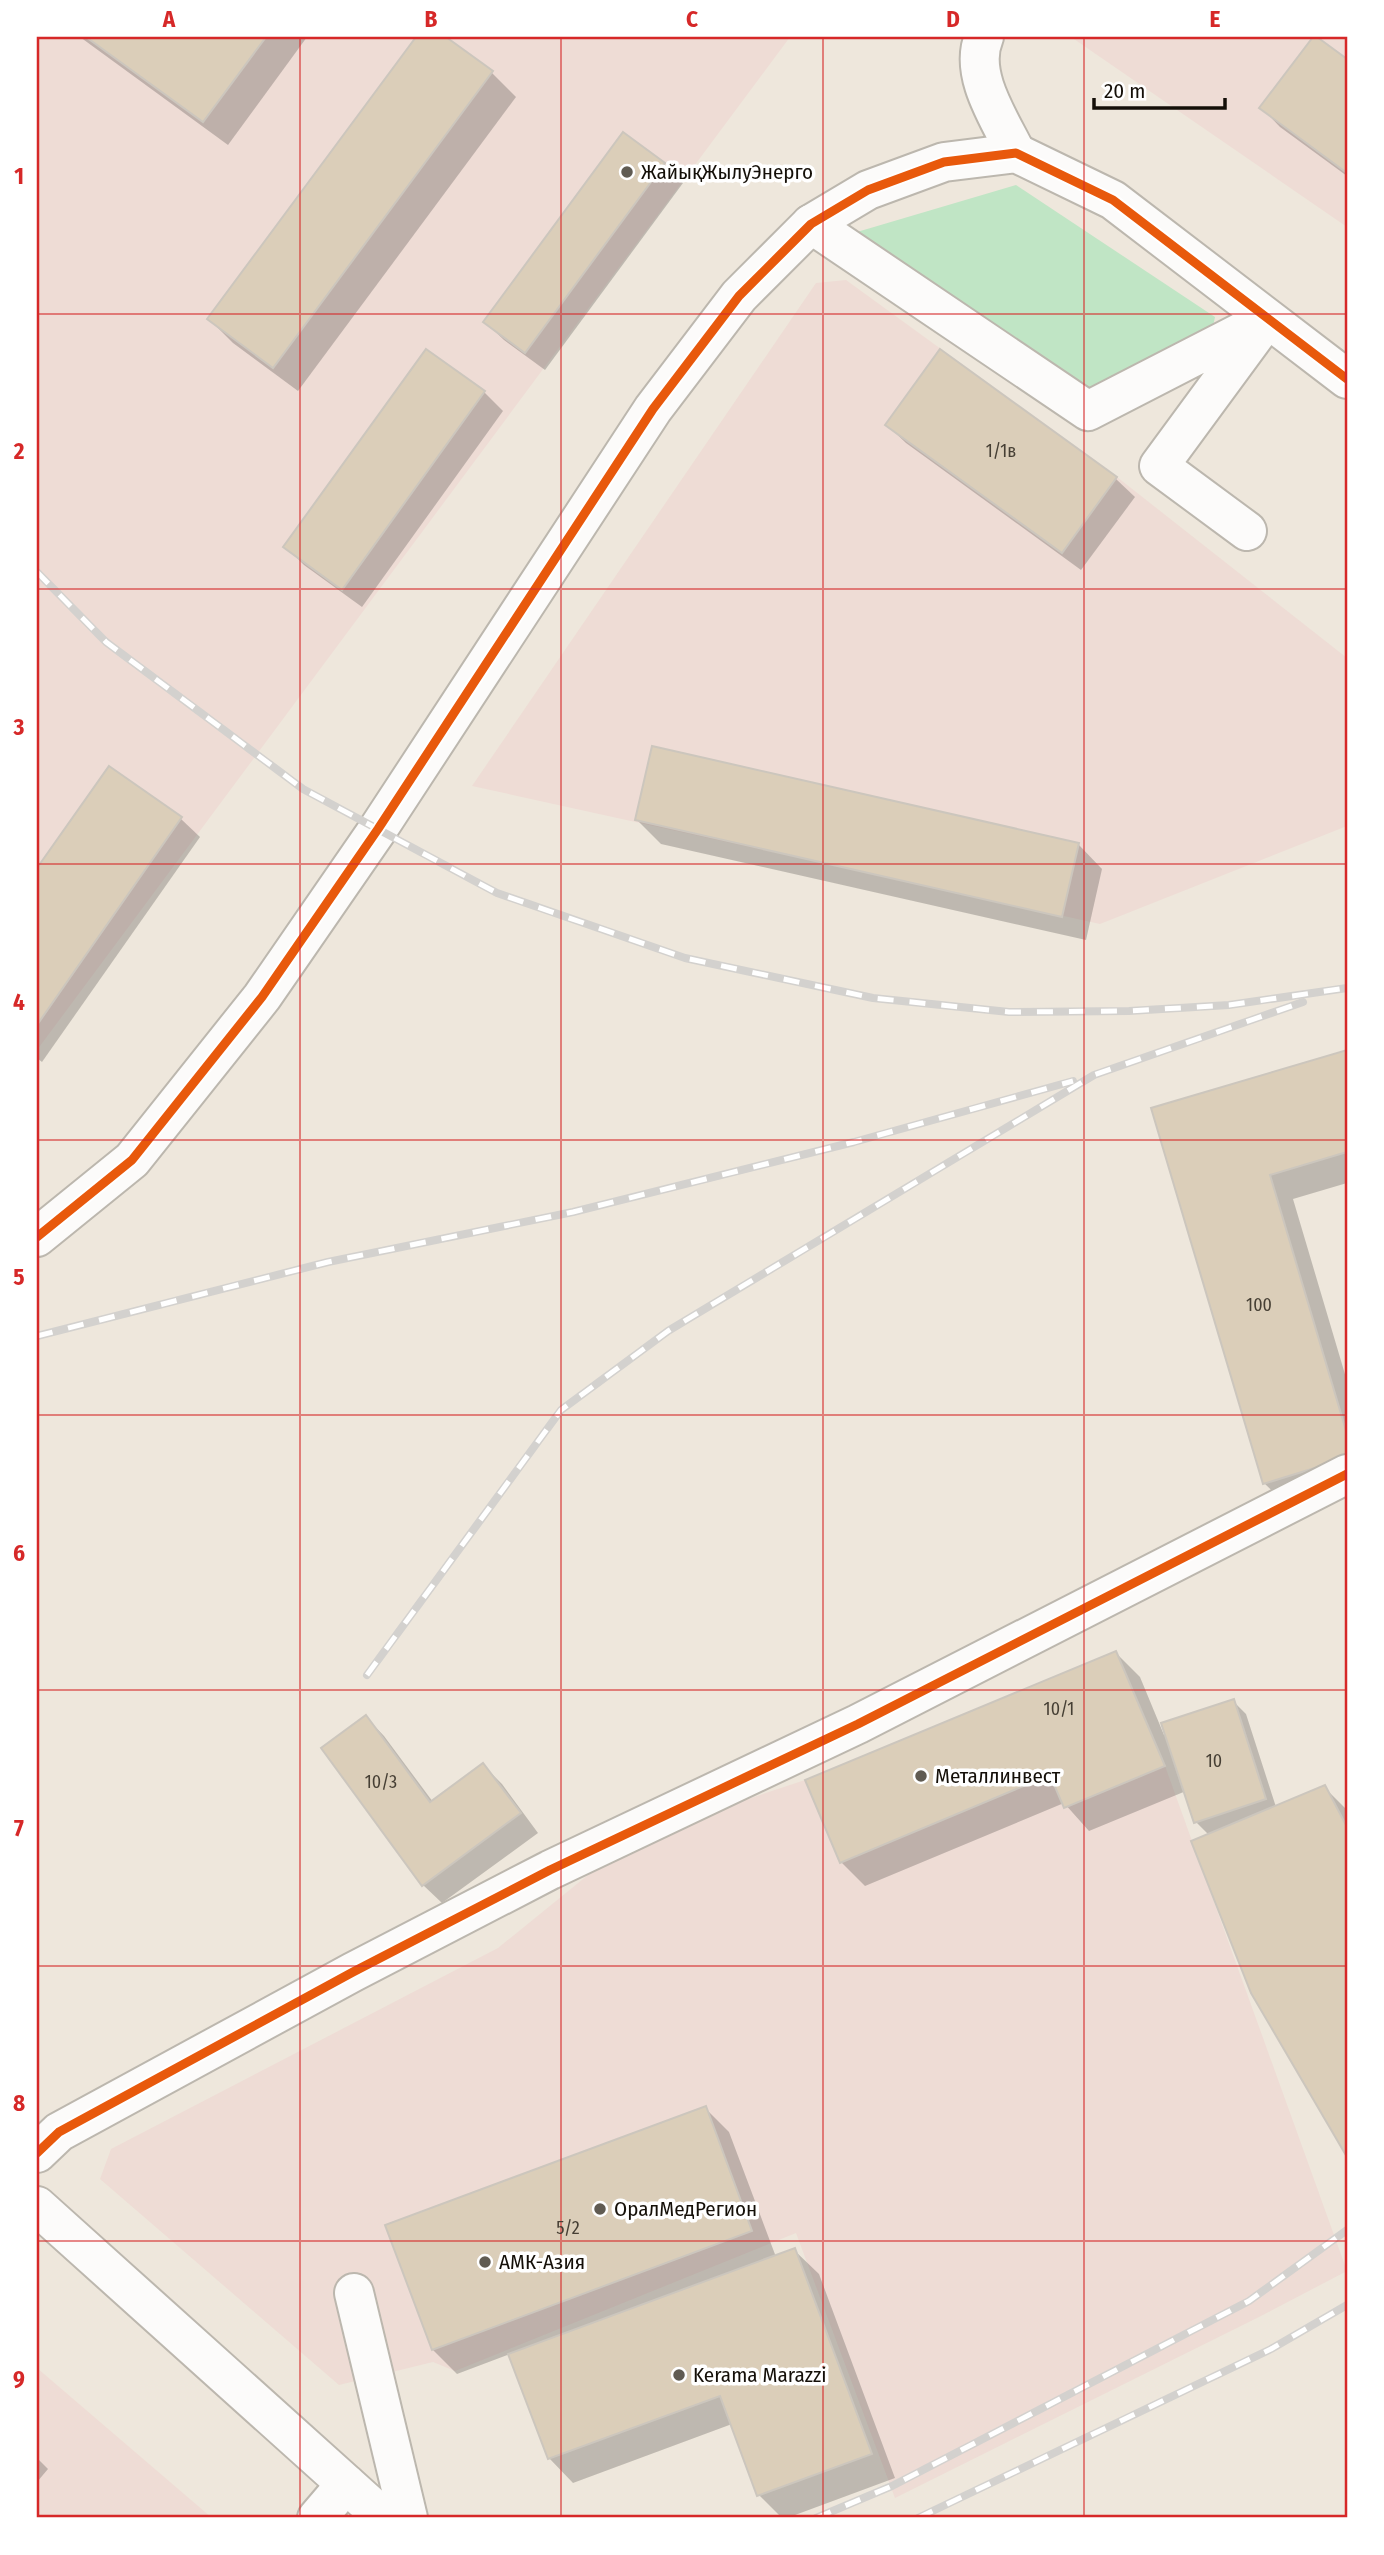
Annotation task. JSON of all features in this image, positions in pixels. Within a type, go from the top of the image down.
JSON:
[{"type":"street","points":[[984,37],[978,51],[988,97],[1016,153]]},
{"type":"street","points":[[37,1237],[132,1160],[262,996],[378,829],[653,409],[739,296],[811,224],[868,190],[944,162],[1016,153],[1113,201],[1347,379]]},
{"type":"street","points":[[811,224],[1088,411],[1267,319]]},
{"type":"street","points":[[1247,531],[1159,466],[1267,319]]},
{"type":"street","points":[[37,2153],[71,2125],[513,1889],[858,1724],[1347,1474]]},
{"type":"street","points":[[37,2206],[384,2518]]},
{"type":"street","points":[[354,2293],[408,2518]]},
{"type":"street","points":[[317,2518],[346,2484]]},
{"type":"shaded area","name":"ЖайықЖылуЭнерго","points":[[37,37],[790,37],[37,1050]]},
{"type":"shaded area","points":[[1071,37],[1347,37],[1347,227]]},
{"type":"shaded area","points":[[846,280],[1117,477],[1347,658],[1347,826],[1100,924],[472,786],[816,283]]},
{"type":"shaded area","name":"Металлинвест","points":[[1116,1651],[1165,1766],[1347,2271],[1261,2316],[895,2498],[796,2233],[455,2371],[433,2362],[339,2385],[100,2179],[111,2149],[498,1948],[604,1862],[742,1801],[805,1780]]},
{"type":"shaded area","points":[[37,2368],[212,2518],[37,2518]]},
{"type":"green space","points":[[1016,185],[1215,317],[1212,331],[1087,389],[857,232]]},
{"type":"building","points":[[86,37],[266,37],[203,122]]},
{"type":"building","points":[[416,37],[446,37],[493,71],[273,368],[207,319]]},
{"type":"building","points":[[1313,37],[1317,37],[1347,59],[1347,173],[1259,108]]},
{"type":"building","points":[[623,132],[665,163],[525,353],[483,322]]},
{"type":"building","points":[[426,349],[485,391],[342,590],[283,547]]},
{"type":"building","points":[[940,349],[1117,477],[1062,553],[885,425]]},
{"type":"building","points":[[652,746],[1079,843],[1062,917],[635,820]]},
{"type":"building","points":[[109,766],[182,817],[37,1025],[37,868]]},
{"type":"building","points":[[1347,1050],[1347,1152],[1270,1175],[1347,1434],[1347,1458],[1263,1484],[1151,1108]]},
{"type":"building","points":[[1116,1651],[1165,1766],[1064,1808],[1050,1775],[840,1863],[805,1780]]},
{"type":"building","points":[[1234,1699],[1266,1799],[1194,1823],[1161,1723]]},
{"type":"building","points":[[366,1715],[430,1802],[483,1763],[521,1813],[422,1886],[321,1748]]},
{"type":"building","points":[[1325,1785],[1347,1827],[1347,2157],[1251,1993],[1191,1841]]},
{"type":"building","points":[[706,2106],[752,2231],[432,2350],[385,2225]]},
{"type":"building","name":"Kerama Marazzi","points":[[795,2248],[872,2454],[757,2496],[720,2396],[548,2459],[508,2354]]},
{"type":"railway","points":[[37,572],[106,642],[303,789],[497,893],[685,958],[873,998],[1009,1012],[1129,1011],[1229,1005],[1347,988]]},
{"type":"railway","points":[[367,1675],[561,1410],[668,1331],[1094,1075],[1303,1002]]},
{"type":"railway","points":[[37,1336],[328,1262],[573,1212],[854,1142],[1073,1081]]},
{"type":"railway","points":[[816,2518],[892,2486],[1249,2301],[1347,2230]]},
{"type":"railway","points":[[918,2518],[1271,2349],[1347,2305]]},
{"type":"cycle path","points":[[37,1237],[132,1160],[262,997],[378,829],[653,409],[739,296],[811,224],[868,190],[944,162],[1016,153],[1113,200],[1347,379]]},
{"type":"cycle path","points":[[37,2153],[59,2132],[353,1972],[550,1870],[858,1724],[1347,1474]]},
{"type":"place","name":"ЖайықЖылуЭнерго","points":[[627,172]]},
{"type":"place","name":"Металлинвест","points":[[921,1776]]},
{"type":"place","name":"ОралМедРегион","points":[[600,2209]]},
{"type":"place","name":"АМК-Азия","points":[[485,2262]]},
{"type":"place","name":"Kerama Marazzi","points":[[679,2375]]}]
